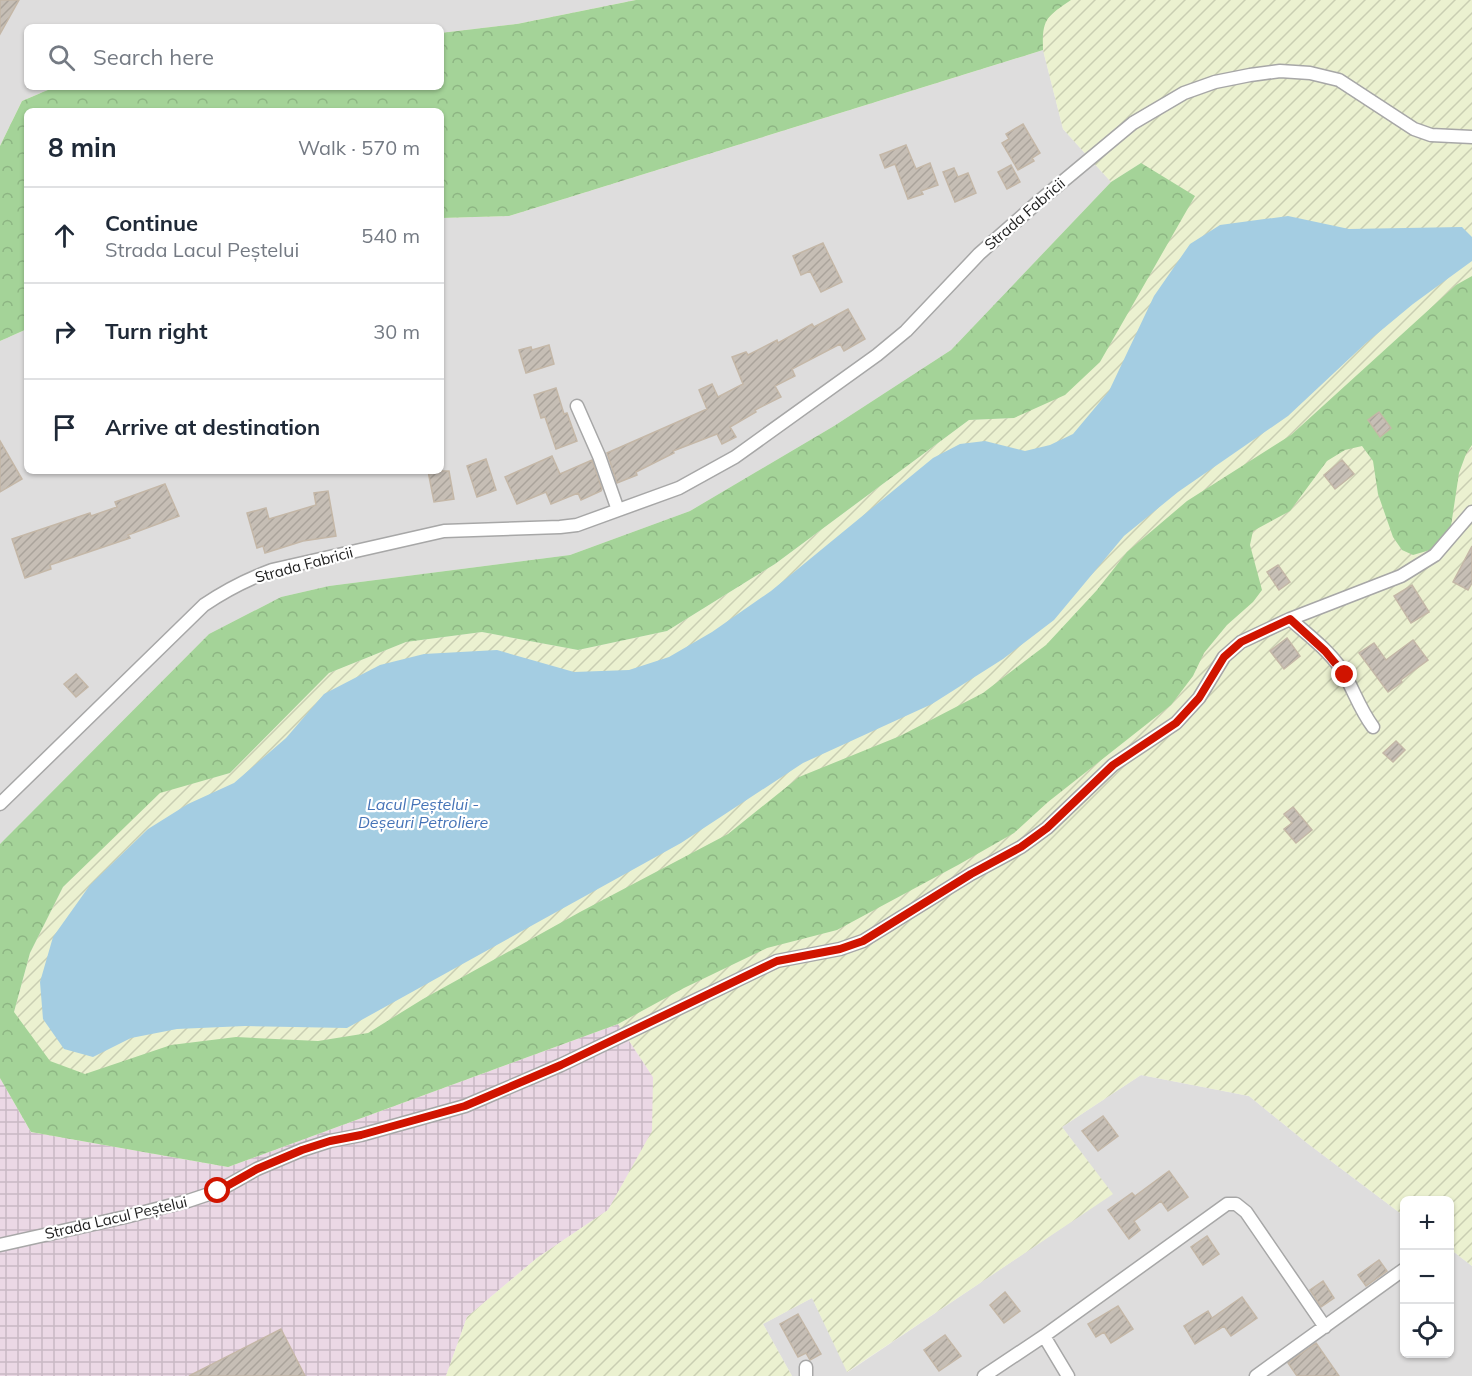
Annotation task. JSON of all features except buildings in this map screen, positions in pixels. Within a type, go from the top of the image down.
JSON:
[{"type":"street","name":"Strada Fabricii","points":[[0,804],[204,606],[224,591],[273,570],[444,531],[577,525],[679,488],[735,457],[843,380],[906,331],[979,254],[1047,195],[1133,123],[1184,93],[1215,82],[1250,75],[1280,71],[1310,73],[1339,80],[1414,129],[1431,135],[1472,137]]},
{"type":"street","points":[[577,406],[599,456],[618,510]]},
{"type":"street","name":"Strada Lacul Peștelui","points":[[0,1245],[188,1201],[218,1191],[257,1169],[302,1150],[465,1106],[561,1065],[777,961],[840,949],[863,941],[971,874],[1021,847],[1047,828],[1113,765],[1176,723],[1199,698],[1224,657],[1241,642],[1290,619],[1401,576],[1435,555],[1472,512]]},
{"type":"street","points":[[1290,619],[1325,651],[1345,675],[1372,727]]},
{"type":"street","points":[[984,1376],[1044,1336],[1227,1204],[1236,1204],[1246,1212],[1325,1327]]},
{"type":"street","points":[[1256,1376],[1400,1272]]},
{"type":"street","points":[[1044,1336],[1068,1376]]},
{"type":"shaded area","points":[[0,0],[636,0],[517,24],[447,33],[444,33],[444,24],[24,24],[24,90],[48,90],[22,101],[0,146]]},
{"type":"shaded area","points":[[1043,50],[1063,129],[1111,182],[951,350],[834,426],[690,511],[570,555],[329,586],[281,597],[209,634],[0,844],[0,341],[24,330],[24,474],[444,474],[444,218],[509,216]]},
{"type":"shaded area","points":[[618,1024],[653,1077],[653,1131],[608,1210],[537,1258],[467,1317],[446,1376],[0,1376],[0,1078],[31,1132],[228,1167]]},
{"type":"shaded area","points":[[1141,1075],[1249,1096],[1400,1213],[1400,1358],[1454,1358],[1454,1252],[1472,1266],[1472,1376],[792,1376],[763,1324],[812,1298],[848,1372],[1112,1194],[1062,1127]]},
{"type":"green space","points":[[636,0],[1472,0],[1472,1266],[1454,1252],[1454,1196],[1400,1196],[1400,1213],[1249,1096],[1141,1075],[1062,1127],[1113,1194],[847,1372],[812,1298],[763,1324],[792,1376],[446,1376],[467,1317],[537,1258],[608,1210],[652,1131],[653,1077],[618,1024],[228,1167],[31,1132],[0,1078],[0,1022],[14,1012],[30,953],[63,887],[160,792],[230,773],[329,673],[406,642],[482,632],[578,650],[667,631],[775,564],[969,420],[1014,418],[1141,163],[1111,182],[1063,129],[1043,50],[509,216],[444,218],[444,108],[24,108],[24,330],[0,341],[0,146],[22,101],[48,90],[444,90],[444,33],[517,24]]},
{"type":"green space","points":[[636,0],[1071,0],[1047,20],[1043,32],[1043,50],[509,216],[444,218],[444,108],[24,108],[24,330],[0,341],[0,146],[22,101],[48,90],[444,90],[444,33],[517,24]]},
{"type":"green space","points":[[1141,163],[1195,196],[1100,362],[1065,395],[1014,418],[969,420],[775,564],[667,631],[578,650],[482,632],[406,642],[329,673],[230,773],[160,793],[63,887],[30,953],[14,1012],[50,1061],[85,1074],[171,1045],[236,1037],[318,1041],[368,1033],[423,999],[580,912],[728,834],[799,777],[900,736],[983,693],[1046,645],[1097,590],[1127,552],[1187,501],[1291,435],[1456,285],[1472,276],[1472,445],[1459,473],[1451,526],[1430,550],[1413,555],[1402,550],[1393,537],[1378,494],[1373,461],[1362,446],[1345,450],[1327,461],[1290,511],[1253,531],[1250,545],[1262,590],[1253,602],[1227,625],[1204,653],[1193,676],[1171,705],[1048,802],[1014,833],[837,930],[767,948],[684,988],[618,1024],[228,1167],[31,1132],[0,1078],[0,844],[209,634],[281,597],[329,586],[570,555],[690,511],[834,426],[951,350],[1111,182]]},
{"type":"water","name":"Lacul Peștelui - Deșeuri Petroliere","points":[[1288,216],[1349,229],[1462,227],[1472,237],[1472,261],[1413,304],[1366,343],[1288,416],[1178,492],[1124,536],[1054,620],[1003,659],[932,704],[803,763],[681,843],[347,1028],[245,1026],[177,1029],[131,1038],[93,1057],[64,1049],[43,1019],[40,982],[53,937],[90,885],[148,829],[188,804],[234,783],[286,738],[324,694],[380,665],[424,654],[497,650],[574,672],[629,670],[669,657],[712,632],[771,591],[933,458],[960,444],[985,441],[1025,451],[1050,445],[1073,434],[1109,391],[1154,296],[1190,244],[1220,225]]},
{"type":"route","points":[[218,1191],[257,1169],[302,1150],[465,1106],[561,1065],[777,961],[840,949],[863,941],[971,874],[1021,847],[1047,828],[1113,765],[1176,723],[1199,698],[1224,657],[1241,642],[1258,633],[1290,619],[1325,651],[1345,675]]}]
